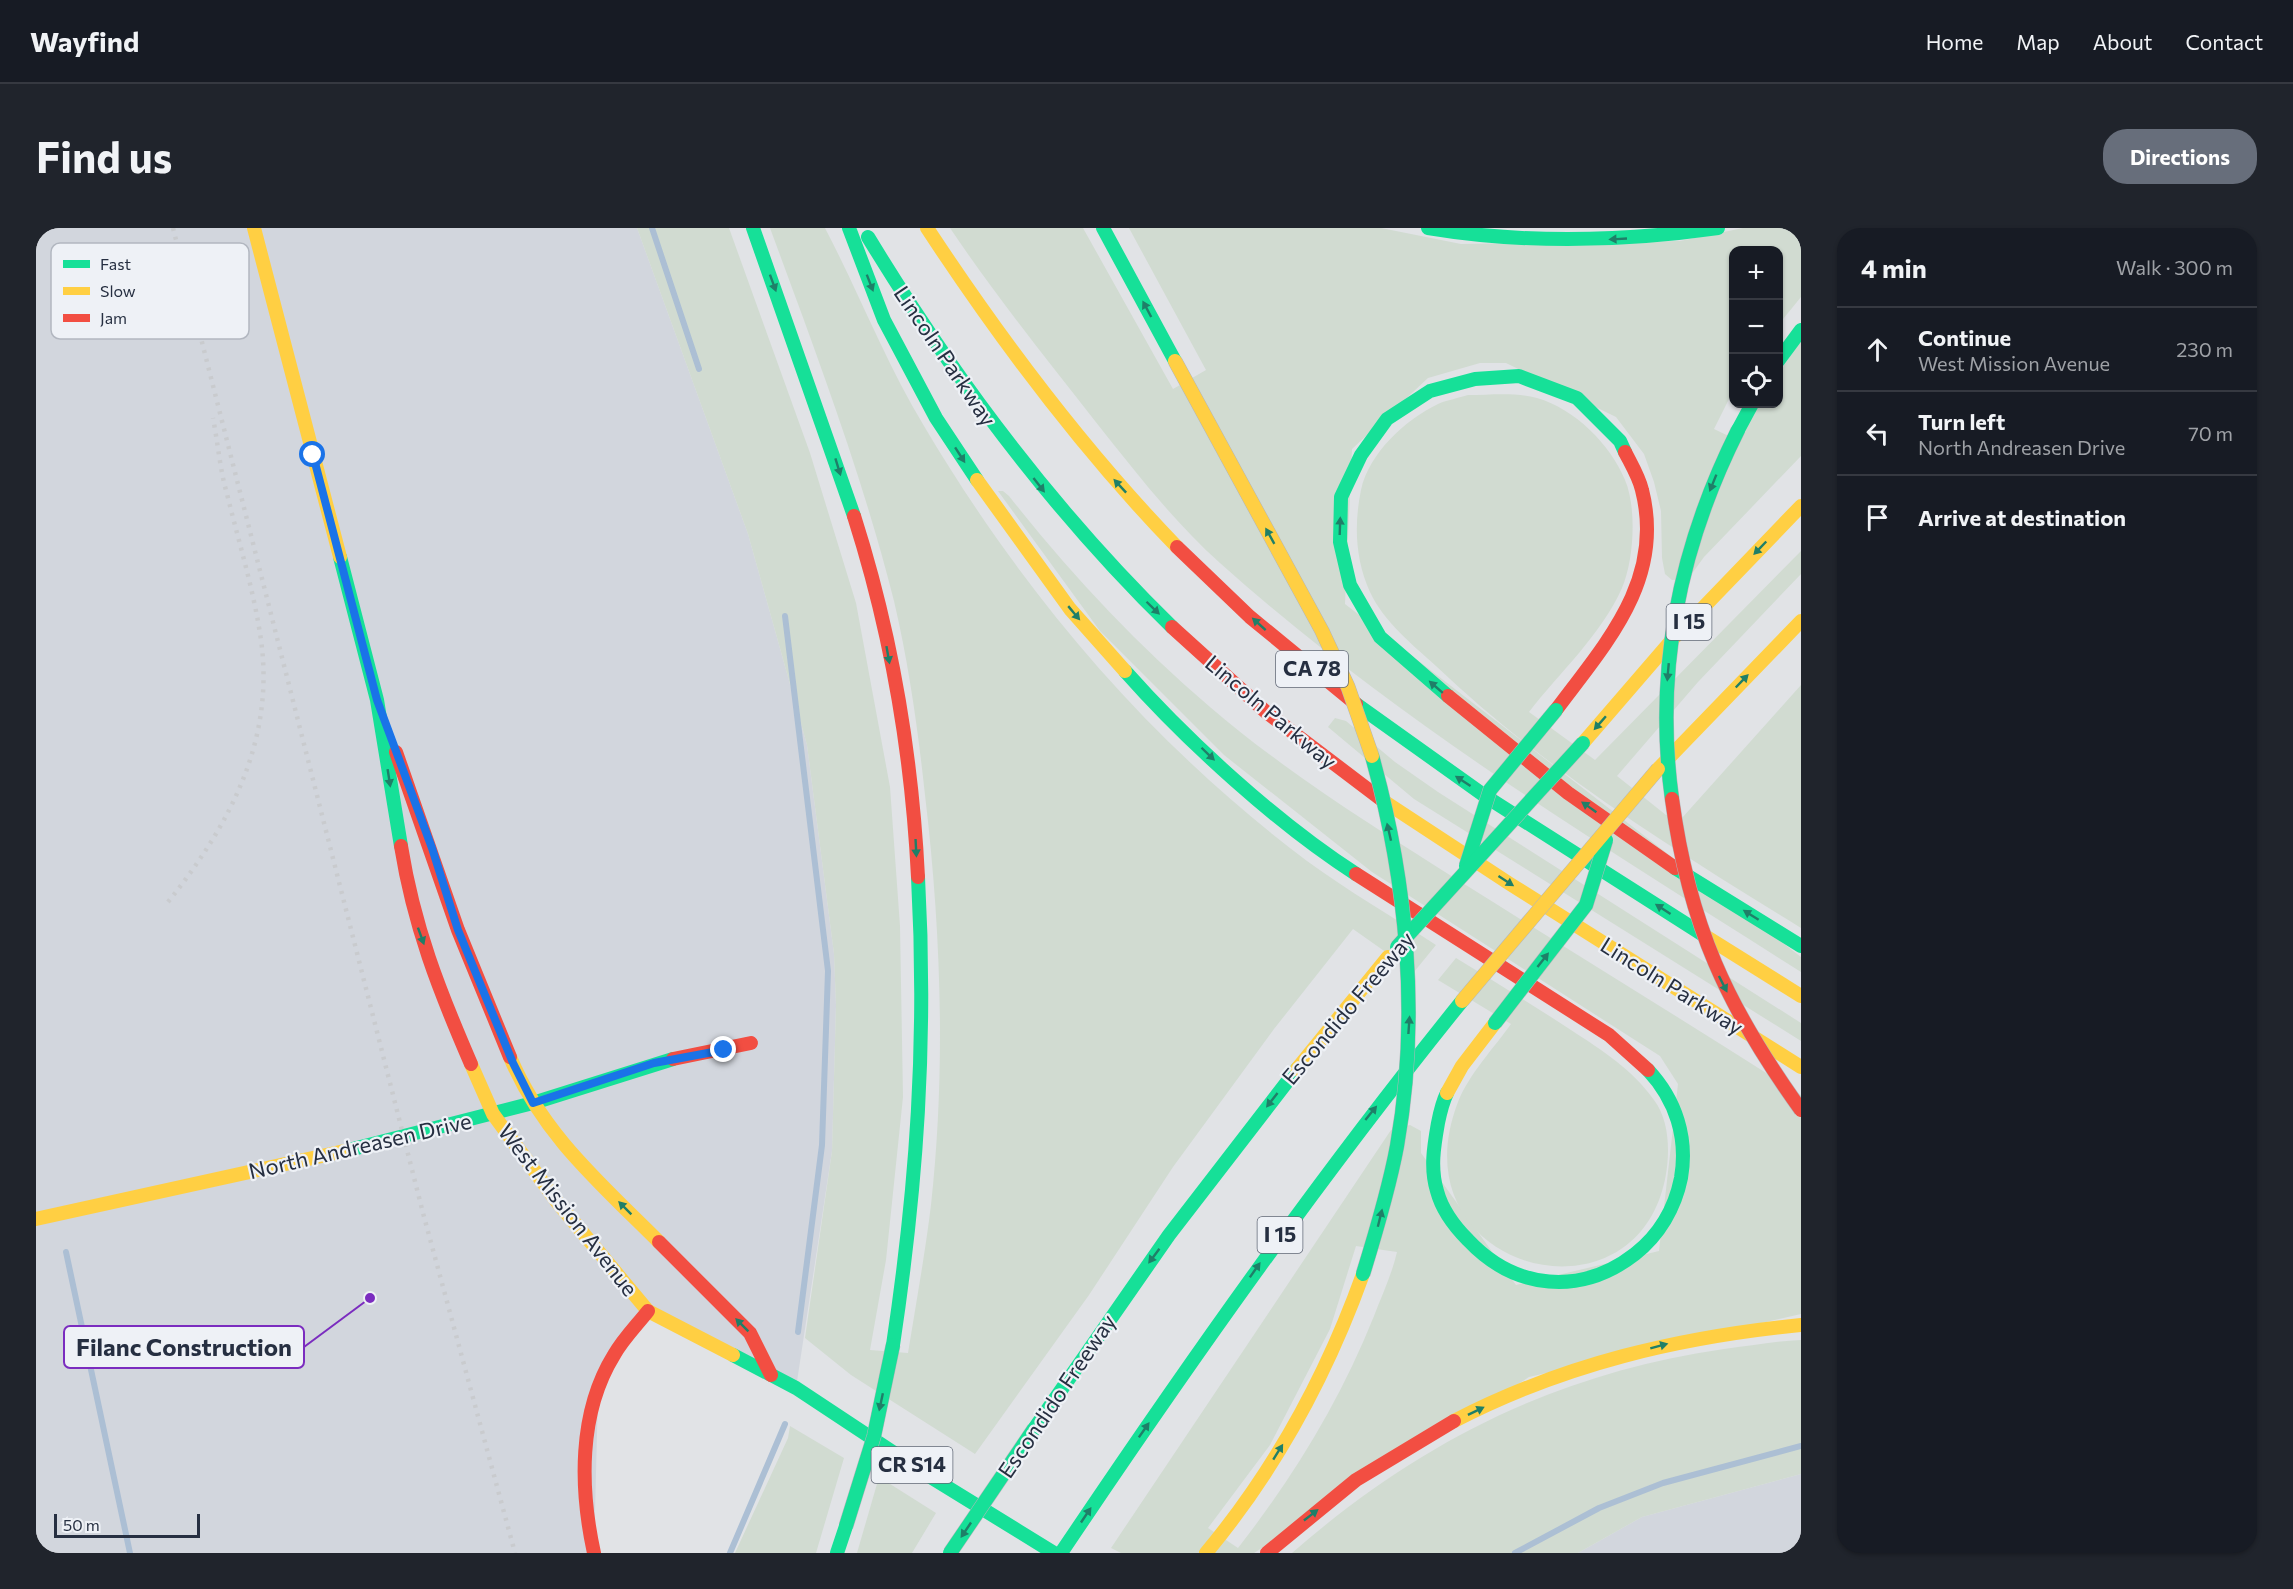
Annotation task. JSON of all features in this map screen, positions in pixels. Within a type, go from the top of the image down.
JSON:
[{"type":"main road","name":"West Mission Avenue","points":[[254,228],[377,700],[406,880],[415,921],[442,996],[493,1114],[558,1203],[648,1311],[796,1388],[920,1470],[1054,1553]]},
{"type":"main road","points":[[753,228],[812,387],[869,568],[886,644],[916,833],[922,969],[922,1057],[915,1200],[893,1345],[874,1436],[837,1553]]},
{"type":"main road","points":[[849,228],[884,320],[936,418],[999,514],[1063,600],[1140,688],[1215,761],[1287,823],[1351,871],[1609,1035],[1638,1056],[1667,1090],[1682,1129],[1684,1159],[1678,1198],[1659,1231],[1627,1263],[1589,1281],[1549,1284],[1506,1271],[1471,1247],[1449,1218],[1435,1184],[1434,1142],[1445,1095],[1495,1023],[1586,905],[1610,829]]},
{"type":"main road","name":"Lincoln Parkway","points":[[862,228],[905,302],[944,361],[1055,505],[1200,653],[1263,709],[1336,766],[1416,823],[1801,1067]]},
{"type":"main road","name":"CA 78","points":[[927,228],[955,271],[1067,426],[1197,567],[1260,625],[1373,717],[1452,774],[1801,996]]},
{"type":"main road","points":[[1103,228],[1311,610],[1348,687],[1372,754],[1394,854],[1405,930],[1409,1017],[1400,1128],[1380,1219],[1363,1274],[1346,1325],[1323,1374],[1281,1448],[1222,1536],[1206,1553]]},
{"type":"main road","points":[[1428,228],[1497,238],[1582,241],[1663,237],[1718,228]]},
{"type":"main road","points":[[1783,355],[1801,330]]},
{"type":"main road","points":[[1462,876],[1490,790],[1556,710],[1617,629],[1640,582],[1647,538],[1642,489],[1620,441],[1577,398],[1519,376],[1475,379],[1430,391],[1388,419],[1361,455],[1341,497],[1340,542],[1350,585],[1380,637],[1484,727],[1568,793],[1684,874],[1801,946]]},
{"type":"main road","points":[[1750,408],[1700,516],[1683,576],[1674,621],[1664,719],[1669,785],[1677,838],[1705,942],[1722,982],[1744,1023],[1801,1110]]},
{"type":"main road","name":"Escondido Freeway","points":[[950,1553],[1146,1267],[1274,1097],[1388,957],[1583,743],[1671,641],[1801,506]]},
{"type":"main road","name":"I 15","points":[[1061,1553],[1259,1264],[1347,1144],[1462,1001],[1610,829],[1658,769],[1801,621]]},
{"type":"main road","name":"West Mission Avenue","points":[[377,700],[432,848],[458,930],[513,1063],[533,1103],[564,1147],[750,1333],[771,1375]]},
{"type":"main road","name":"North Andreasen Drive","points":[[36,1220],[404,1138],[533,1103],[654,1063],[751,1043]]},
{"type":"main road","points":[[594,1553],[582,1475],[587,1437],[598,1394],[610,1361],[648,1311]]},
{"type":"main road","points":[[1267,1553],[1337,1495],[1399,1452],[1476,1411],[1536,1384],[1607,1360],[1674,1342],[1801,1325]]},
{"type":"shaded area","points":[[36,228],[637,228],[748,534],[807,745],[834,954],[836,1005],[832,1151],[796,1388],[648,1311],[598,1394],[594,1553],[36,1553]]},
{"type":"shaded area","points":[[637,228],[729,228],[810,453],[856,603],[890,787],[900,926],[903,1097],[886,1260],[870,1350],[908,1353],[931,1205],[939,1103],[940,1051],[935,897],[912,698],[894,601],[853,459],[770,228],[825,228],[897,378],[963,489],[1004,549],[1048,607],[1094,663],[1143,716],[1249,815],[1307,861],[1436,945],[1414,972],[1353,929],[1274,1029],[1173,1167],[1089,1295],[975,1454],[851,1375],[805,1338],[832,1151],[836,1005],[834,954],[807,745],[748,534]]},
{"type":"shaded area","points":[[950,228],[1083,228],[1173,389],[1206,370],[1129,228],[1381,228],[1461,244],[1680,241],[1743,228],[1801,228],[1801,297],[1783,319],[1783,246],[1729,246],[1729,399],[1714,429],[1739,441],[1756,408],[1783,408],[1783,367],[1801,340],[1801,456],[1704,557],[1688,579],[1672,580],[1665,574],[1662,558],[1661,511],[1654,482],[1644,454],[1616,417],[1506,363],[1480,363],[1428,378],[1352,449],[1345,604],[1801,957],[1801,972],[1502,779],[1357,676],[1287,621],[1220,563],[1170,513],[1124,458]]},
{"type":"shaded area","points":[[1468,395],[1529,396],[1565,410],[1601,441],[1625,480],[1631,505],[1632,534],[1629,563],[1622,588],[1592,637],[1529,712],[1595,760],[1801,551],[1801,574],[1698,682],[1617,776],[1666,815],[1682,818],[1801,685],[1801,928],[1658,838],[1521,740],[1408,641],[1376,603],[1361,567],[1357,541],[1359,503],[1365,476],[1380,451],[1401,428],[1438,404]]},
{"type":"shaded area","points":[[998,491],[1003,491],[1009,496],[1079,580],[1130,633],[1210,707],[1269,754],[1396,841],[1801,1095],[1801,1314],[1529,1377],[1254,1553],[1121,1553],[1111,1548],[1391,1130],[1410,1125],[1421,1131],[1421,1153],[1516,1285],[1659,1251],[1678,1084],[1660,1056],[1372,872],[1224,755],[1100,631]],"holes":[[[1356,1246],[1397,1252],[1387,1284],[1361,1347],[1331,1408],[1297,1465],[1238,1548],[1208,1528],[1270,1445],[1330,1329]]]},
{"type":"shaded area","points":[[1335,718],[1346,721],[1395,762],[1438,792],[1801,1023],[1801,1041],[1414,799],[1328,727]]},
{"type":"shaded area","points":[[1456,958],[1606,1053],[1636,1079],[1659,1108],[1667,1136],[1666,1174],[1647,1224],[1613,1254],[1571,1266],[1528,1261],[1488,1241],[1459,1207],[1447,1160],[1458,1102],[1475,1071],[1511,1024],[1438,980]]},
{"type":"shaded area","points":[[1801,1340],[1801,1474],[1642,1517],[1578,1553],[1292,1553],[1340,1513],[1440,1446],[1493,1418],[1547,1395],[1604,1375],[1663,1360],[1772,1342]]},
{"type":"shaded area","points":[[790,1426],[844,1458],[816,1553],[735,1553],[788,1438]]},
{"type":"shaded area","points":[[1801,1474],[1801,1553],[1578,1553],[1642,1517]]},
{"type":"shaded area","points":[[879,1477],[936,1513],[912,1553],[857,1553]]},
{"type":"waterway","points":[[652,228],[699,369]]},
{"type":"waterway","points":[[785,616],[828,971],[822,1145],[798,1332]]},
{"type":"waterway","points":[[66,1252],[130,1553]]},
{"type":"waterway","points":[[730,1553],[785,1424]]},
{"type":"waterway","points":[[1515,1553],[1599,1508],[1663,1483],[1801,1446]]},
{"type":"railway","points":[[173,228],[177,243]]},
{"type":"railway","points":[[201,339],[423,1213],[515,1553]]},
{"type":"railway","points":[[168,902],[190,873],[228,812],[243,780],[254,747],[261,713],[264,677],[261,640],[225,485],[213,418]]},
{"type":"traffic: fast","points":[[753,228],[854,516]]},
{"type":"traffic: fast","points":[[849,228],[884,320],[936,418],[977,480]]},
{"type":"traffic: fast","points":[[1103,228],[1175,361]]},
{"type":"traffic: fast","points":[[1428,228],[1537,239],[1645,236],[1718,228]]},
{"type":"traffic: fast","points":[[868,237],[935,342],[1008,442],[1087,537],[1172,627]]},
{"type":"traffic: fast","points":[[1783,354],[1801,330]]},
{"type":"traffic: fast","points":[[1448,696],[1380,637],[1350,585],[1340,542],[1341,497],[1361,455],[1387,419],[1430,391],[1475,379],[1519,376],[1577,398],[1620,441],[1625,452]]},
{"type":"traffic: fast","points":[[1738,430],[1750,408]]},
{"type":"traffic: fast","points":[[1672,799],[1667,751],[1667,703],[1676,609],[1701,518],[1738,430]]},
{"type":"traffic: fast","points":[[340,557],[377,700],[401,846]]},
{"type":"traffic: fast","points":[[1125,671],[1176,725],[1234,780],[1296,831],[1356,874]]},
{"type":"traffic: fast","points":[[1356,704],[1485,796],[1705,936]]},
{"type":"traffic: fast","points":[[1466,866],[1490,790],[1556,710]]},
{"type":"traffic: fast","points":[[1397,947],[1583,743]]},
{"type":"traffic: fast","points":[[1363,1274],[1397,1146],[1408,1048],[1406,950],[1401,900],[1394,852],[1372,756]]},
{"type":"traffic: fast","points":[[1495,1023],[1586,905],[1606,840]]},
{"type":"traffic: fast","points":[[1675,868],[1801,946]]},
{"type":"traffic: fast","points":[[893,1345],[908,1227],[918,1112],[921,996],[918,877]]},
{"type":"traffic: fast","points":[[1061,1553],[1256,1272],[1357,1135],[1462,1001]]},
{"type":"traffic: fast","points":[[349,1150],[533,1103],[673,1059]]},
{"type":"traffic: fast","points":[[1034,1429],[1169,1235],[1297,1069]]},
{"type":"traffic: fast","points":[[1447,1093],[1438,1123],[1433,1165],[1437,1191],[1449,1217],[1486,1257],[1506,1269],[1549,1282],[1571,1281],[1593,1277],[1614,1268],[1644,1247],[1659,1230],[1675,1200],[1683,1163],[1681,1134],[1673,1107],[1648,1070]]},
{"type":"traffic: fast","points":[[846,1526],[874,1436],[893,1345]]},
{"type":"traffic: fast","points":[[733,1355],[796,1388],[929,1476],[1054,1553]]},
{"type":"traffic: fast","points":[[950,1553],[1034,1429]]},
{"type":"traffic: fast","points":[[837,1553],[846,1526]]},
{"type":"traffic: slow","points":[[254,228],[340,557]]},
{"type":"traffic: slow","points":[[927,228],[984,312],[1044,394],[1108,472],[1177,547]]},
{"type":"traffic: slow","points":[[1175,361],[1322,631],[1348,687],[1372,756]]},
{"type":"traffic: slow","points":[[977,480],[1070,609],[1125,671]]},
{"type":"traffic: slow","points":[[1583,743],[1671,641],[1801,506]]},
{"type":"traffic: slow","points":[[1658,769],[1801,621]]},
{"type":"traffic: slow","points":[[1462,1001],[1658,769]]},
{"type":"traffic: slow","points":[[1382,800],[1510,884],[1801,1067]]},
{"type":"traffic: slow","points":[[1705,936],[1801,996]]},
{"type":"traffic: slow","points":[[1297,1069],[1388,957]]},
{"type":"traffic: slow","points":[[1447,1093],[1462,1066],[1495,1023]]},
{"type":"traffic: slow","points":[[510,1057],[523,1085],[556,1134],[595,1178],[659,1242]]},
{"type":"traffic: slow","points":[[471,1064],[493,1114],[558,1203],[648,1311],[733,1355]]},
{"type":"traffic: slow","points":[[36,1219],[349,1150]]},
{"type":"traffic: slow","points":[[1206,1553],[1255,1488],[1297,1421],[1333,1349],[1363,1274]]},
{"type":"traffic: slow","points":[[1454,1421],[1537,1384],[1623,1356],[1711,1337],[1801,1325]]},
{"type":"traffic: jam","points":[[1556,710],[1611,635],[1638,581],[1645,553],[1647,523],[1641,485],[1625,452]]},
{"type":"traffic: jam","points":[[854,516],[879,604],[898,695],[911,786],[918,877]]},
{"type":"traffic: jam","points":[[1177,547],[1250,617],[1356,704]]},
{"type":"traffic: jam","points":[[1172,627],[1266,712],[1382,800]]},
{"type":"traffic: jam","points":[[1448,696],[1568,793],[1675,868]]},
{"type":"traffic: jam","points":[[396,752],[458,930],[510,1057]]},
{"type":"traffic: jam","points":[[1672,799],[1689,886],[1715,963],[1752,1036],[1801,1110]]},
{"type":"traffic: jam","points":[[401,846],[420,931],[448,1010],[471,1064]]},
{"type":"traffic: jam","points":[[1356,874],[1609,1035],[1648,1070]]},
{"type":"traffic: jam","points":[[673,1059],[751,1043]]},
{"type":"traffic: jam","points":[[659,1242],[750,1333],[771,1375]]},
{"type":"traffic: jam","points":[[594,1553],[586,1503],[585,1452],[588,1426],[602,1378],[618,1349],[648,1311]]},
{"type":"traffic: jam","points":[[1267,1553],[1356,1480],[1454,1421]]},
{"type":"place","name":"Filanc Construction","points":[[370,1298]]},
{"type":"route","points":[[313,455],[377,700],[432,848],[458,930],[513,1063],[533,1103],[654,1063],[724,1050]]}]
